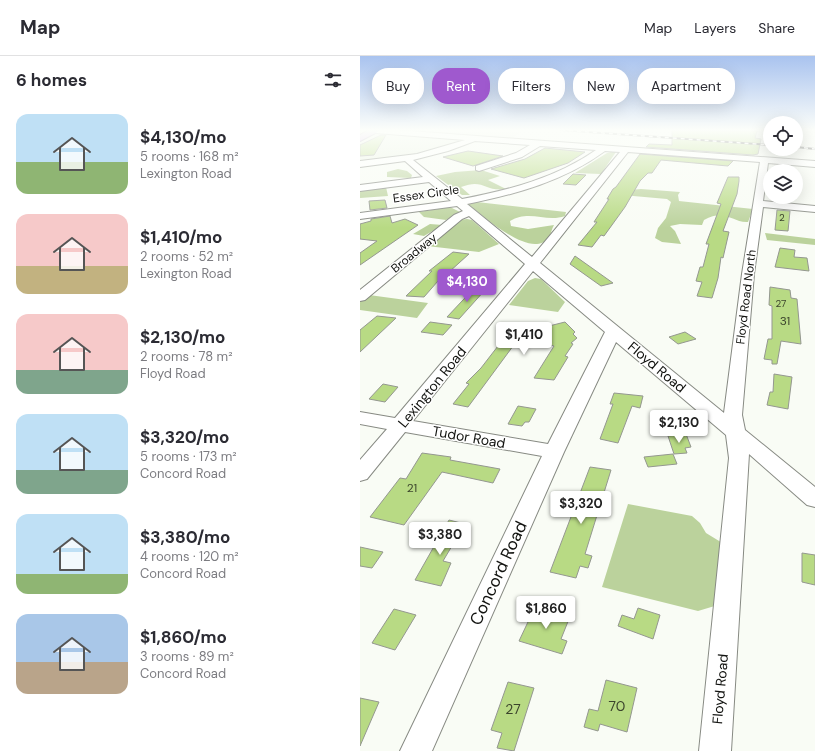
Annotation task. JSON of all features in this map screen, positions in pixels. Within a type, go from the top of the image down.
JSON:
[{"type":"street","points":[[360,164],[377,162]]},
{"type":"street","points":[[403,162],[415,166]]},
{"type":"street","name":"Floyd Road","points":[[411,162],[534,263],[736,433],[739,458],[715,751]]},
{"type":"street","points":[[479,168],[496,162]]},
{"type":"street","name":"Essex Circle","points":[[360,216],[465,207],[550,179],[586,162]]},
{"type":"street","name":"Lexington Road","points":[[360,474],[616,162]]},
{"type":"street","name":"Floyd Road North","points":[[736,433],[733,415],[748,274],[764,162]]},
{"type":"street","points":[[795,162],[815,164]]},
{"type":"street","points":[[360,188],[432,179]]},
{"type":"street","points":[[759,204],[815,210]]},
{"type":"street","name":"Broadway","points":[[360,297],[455,220],[465,207]]},
{"type":"street","name":"Concord Road","points":[[416,751],[554,452],[614,330]]},
{"type":"street","name":"Tudor Road","points":[[360,418],[554,452]]},
{"type":"street","points":[[736,433],[815,499]]},
{"type":"green space","points":[[592,162],[609,162],[601,174],[575,173]]},
{"type":"green space","points":[[398,169],[407,171],[412,175],[411,178],[387,177],[387,172]]},
{"type":"green space","points":[[481,170],[500,176],[488,180],[506,189],[493,189],[480,184],[475,184],[461,187],[470,195],[462,195],[436,176],[455,172]]},
{"type":"green space","points":[[386,187],[388,196],[360,198],[360,190]]},
{"type":"green space","points":[[641,189],[680,192],[678,195],[679,201],[753,209],[748,222],[742,222],[718,215],[704,220],[702,225],[680,224],[670,226],[675,231],[681,244],[662,242],[655,238],[658,228],[666,218],[671,202],[667,199],[622,195],[630,190]]},
{"type":"green space","points":[[477,202],[566,212],[565,216],[558,218],[524,216],[510,221],[511,226],[528,229],[554,225],[549,237],[541,243],[532,244],[520,241],[497,227],[469,205]]},
{"type":"green space","points":[[450,207],[460,212],[446,220],[424,217],[419,212]]},
{"type":"green space","points":[[460,220],[472,220],[499,244],[479,252],[427,246]]},
{"type":"green space","points":[[430,224],[443,225],[424,236],[413,234]]},
{"type":"green space","points":[[765,233],[815,239],[815,245],[767,240]]},
{"type":"green space","points":[[535,278],[541,279],[565,302],[558,312],[509,305],[528,281]]},
{"type":"green space","points":[[369,295],[428,303],[417,318],[360,310],[360,302]]},
{"type":"green space","points":[[628,504],[692,516],[700,523],[706,533],[724,544],[718,605],[698,611],[602,587]]},
{"type":"building","points":[[461,162],[484,162],[473,166]]},
{"type":"building","points":[[513,162],[569,162],[524,178],[491,169]]},
{"type":"building","points":[[634,162],[659,162],[652,173],[648,173],[640,181],[625,207],[604,236],[601,235],[592,247],[578,245],[597,222],[594,222],[609,199],[607,199],[613,189]]},
{"type":"building","points":[[688,162],[732,162],[728,166]]},
{"type":"building","points":[[573,174],[586,175],[576,185],[563,184]]},
{"type":"building","points":[[728,177],[739,177],[739,181],[737,194],[723,231],[729,232],[723,258],[721,257],[718,278],[712,298],[697,296],[702,282],[696,281],[700,267],[703,267],[709,244],[706,244],[721,204],[717,203]]},
{"type":"building","points":[[385,200],[387,208],[370,210],[369,201]]},
{"type":"building","points":[[777,210],[790,211],[788,231],[775,230]]},
{"type":"building","points":[[390,216],[392,223],[405,219],[418,225],[360,265],[360,253],[377,241],[360,239],[360,224],[371,221],[371,219]]},
{"type":"building","points":[[780,248],[795,250],[794,257],[807,258],[809,271],[775,267]]},
{"type":"building","points":[[453,252],[469,254],[449,272],[443,273],[445,273],[424,297],[406,296],[432,271],[429,271]]},
{"type":"building","points":[[575,256],[613,283],[601,286],[570,264]]},
{"type":"building","points":[[478,284],[485,290],[459,319],[447,317]]},
{"type":"building","points":[[770,287],[790,290],[791,298],[797,299],[801,344],[781,341],[777,364],[772,364],[772,360],[764,359],[768,339],[772,339],[772,306],[769,305]]},
{"type":"building","points":[[377,316],[396,318],[360,352],[360,330]]},
{"type":"building","points":[[430,322],[452,325],[443,335],[421,332]]},
{"type":"building","points":[[565,322],[575,332],[573,334],[577,338],[571,343],[573,344],[565,356],[568,357],[554,380],[534,378],[554,346],[519,338],[468,407],[453,404],[469,384],[466,383],[481,368],[515,324],[541,328]]},
{"type":"building","points":[[685,332],[696,339],[678,344],[669,337]]},
{"type":"building","points":[[774,374],[792,377],[788,409],[767,405],[770,392],[773,392]]},
{"type":"building","points":[[383,384],[398,387],[385,402],[369,399]]},
{"type":"building","points":[[614,393],[643,396],[640,408],[632,406],[618,443],[600,439],[613,404],[610,404]]},
{"type":"building","points":[[518,406],[536,409],[529,422],[525,422],[522,426],[508,424]]},
{"type":"building","points":[[686,434],[691,447],[685,448],[687,453],[674,454],[668,436]]},
{"type":"building","points":[[422,453],[451,457],[450,460],[500,469],[493,483],[442,472],[404,525],[370,517],[400,478],[406,479]]},
{"type":"building","points":[[673,454],[677,464],[648,467],[644,457]]},
{"type":"building","points":[[590,467],[611,470],[585,554],[592,556],[588,568],[580,566],[576,578],[550,572]]},
{"type":"building","points":[[449,520],[465,524],[443,561],[451,563],[441,586],[415,580]]},
{"type":"building","points":[[360,547],[383,552],[372,568],[360,566]]},
{"type":"building","points":[[802,553],[815,555],[815,585],[802,582]]},
{"type":"building","points":[[536,605],[561,612],[559,616],[569,619],[561,639],[567,641],[562,654],[519,641]]},
{"type":"building","points":[[638,608],[660,615],[653,639],[618,626],[622,615],[634,619]]},
{"type":"building","points":[[394,609],[416,615],[395,650],[372,643]]},
{"type":"building","points":[[606,680],[637,688],[627,732],[600,724],[598,731],[584,727],[589,709],[598,711]]},
{"type":"building","points":[[508,682],[534,688],[514,751],[497,748],[502,733],[491,730]]},
{"type":"building","points":[[360,698],[379,702],[360,746]]}]
